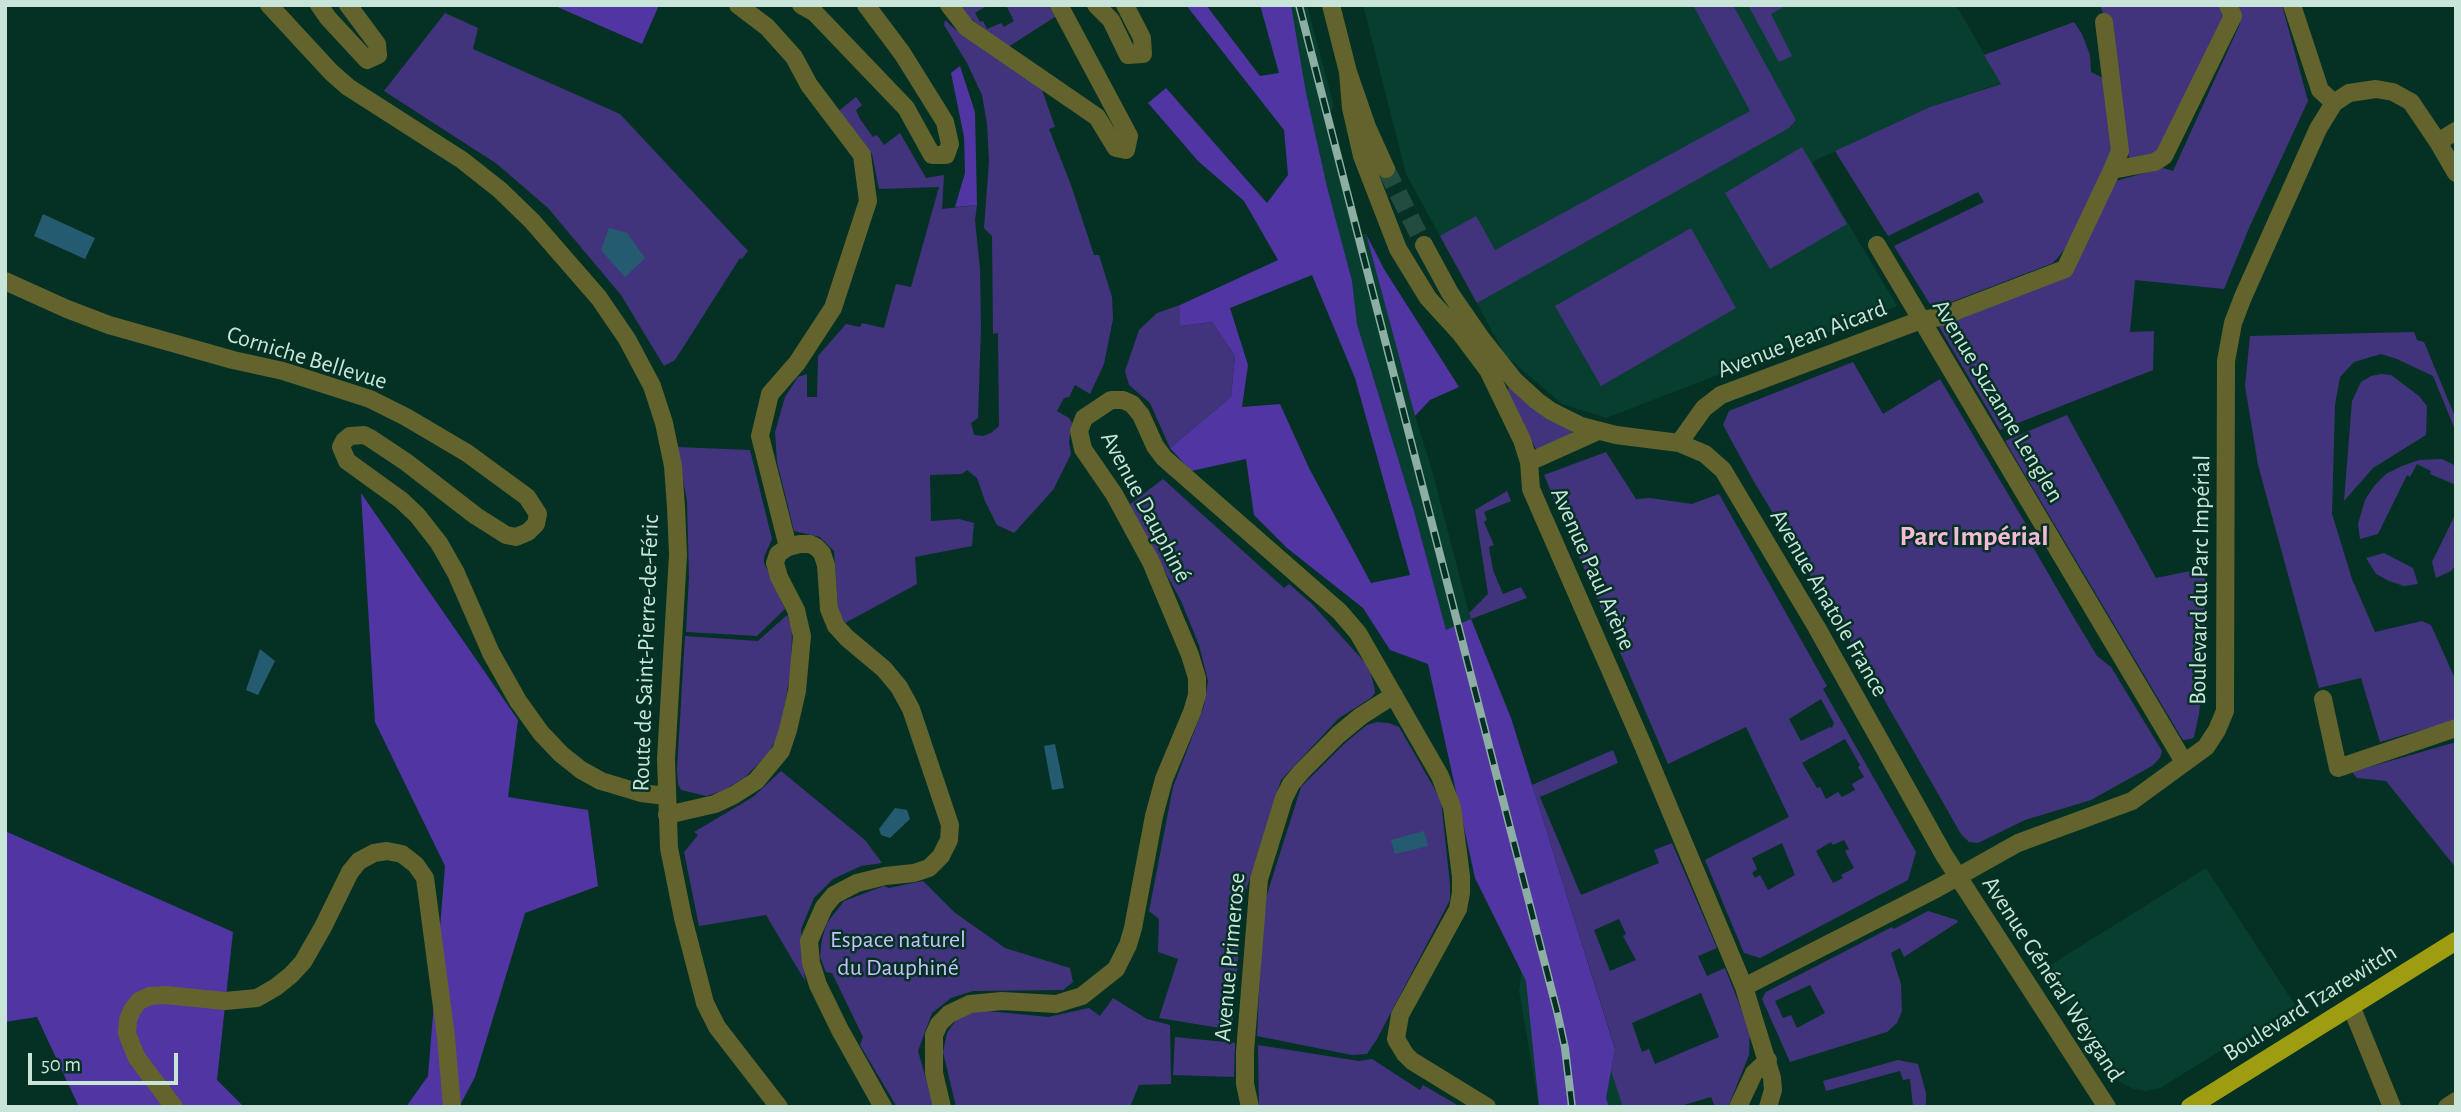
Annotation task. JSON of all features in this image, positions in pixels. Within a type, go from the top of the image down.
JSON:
[{"type":"main road","name":"Boulevard Tzarewitch","points":[[2190,1107],[2456,941]]},
{"type":"street","name":"Route de Saint-Pierre-de-Féric","points":[[269,5],[348,87],[462,160],[500,190],[532,221],[598,298],[627,340],[652,386],[664,423],[673,466],[678,555],[666,796],[670,848],[682,918],[705,1003],[717,1027],[779,1107]]},
{"type":"street","points":[[319,5],[328,19],[367,60],[378,55],[377,44],[348,5]]},
{"type":"street","points":[[738,5],[766,27],[794,57],[809,85],[862,155],[868,201],[833,308],[796,363],[770,394],[760,436],[788,547]]},
{"type":"street","points":[[801,5],[815,13],[906,108],[932,155],[946,155],[950,144],[945,122],[902,53],[866,5]]},
{"type":"street","points":[[949,5],[965,27],[1097,117],[1116,148],[1126,150],[1129,136],[1059,5]]},
{"type":"street","points":[[1096,5],[1111,20],[1128,55],[1143,54],[1142,38],[1125,5]]},
{"type":"street","name":"Avenue Paul Arène","points":[[1331,5],[1348,72],[1367,127],[1386,169]]},
{"type":"street","points":[[2112,170],[2155,162],[2164,156],[2232,16],[2228,5]]},
{"type":"street","points":[[2292,5],[2320,90],[2334,103],[2348,93],[2376,89],[2393,92],[2411,102],[2456,173]]},
{"type":"street","name":"Avenue Jean Aicard","points":[[1679,443],[1704,408],[1721,395],[1921,320],[1940,317],[2065,270],[2120,151],[2104,22]]},
{"type":"street","name":"Avenue Paul Arène","points":[[1348,72],[1351,107],[1362,156],[1398,248],[1428,298],[1461,334],[1488,370],[1500,392],[1529,461],[1531,489],[1642,743],[1744,987],[1768,1060]]},
{"type":"street","name":"Boulevard du Parc Impérial","points":[[1744,987],[2018,843],[2132,800],[2206,747],[2225,711],[2226,361],[2233,323],[2318,129],[2334,103]]},
{"type":"street","points":[[2438,142],[2456,131]]},
{"type":"street","name":"Avenue Suzanne Lenglen","points":[[1877,244],[2183,762]]},
{"type":"street","points":[[1424,245],[1450,293],[1490,350],[1516,381],[1551,411],[1598,431]]},
{"type":"street","name":"Corniche Bellevue","points":[[5,281],[109,325],[233,360],[283,371],[370,399],[467,453],[527,497],[538,514],[536,524],[528,532],[516,537],[506,535],[370,438],[364,435],[350,436],[341,447],[347,461],[401,500],[439,543],[456,573],[491,653],[518,701],[541,733],[581,770],[601,781],[641,793],[666,796]]},
{"type":"street","name":"Avenue Dauphiné","points":[[942,1107],[934,1073],[934,1035],[939,1024],[949,1014],[970,1004],[1002,1001],[1056,1004],[1083,996],[1116,969],[1130,937],[1164,779],[1197,695],[1197,678],[1190,655],[1151,562],[1114,494],[1083,449],[1079,431],[1084,418],[1111,400],[1123,400],[1132,404],[1141,415],[1155,446],[1164,458],[1340,612],[1358,633],[1440,776],[1452,807],[1461,876],[1458,909],[1400,1015],[1396,1039],[1412,1061],[1487,1107]]},
{"type":"street","points":[[1529,461],[1598,431]]},
{"type":"street","name":"Avenue Anatole France","points":[[1598,431],[1679,443],[1704,454],[1723,470],[1957,877]]},
{"type":"street","points":[[667,815],[715,804],[734,795],[756,781],[781,751],[797,691],[802,636],[796,610],[775,563],[778,554],[788,547],[810,544],[822,553],[826,565],[829,609],[836,626],[846,638],[884,669],[899,687],[911,709],[950,825],[949,840],[941,856],[929,868],[857,883],[834,895],[816,922],[809,941],[811,963],[818,985],[883,1107]]},
{"type":"street","name":"Avenue Primerose","points":[[1250,1107],[1245,1084],[1245,1052],[1259,879],[1284,798],[1302,771],[1338,735],[1394,695]]},
{"type":"street","points":[[2323,699],[2338,768],[2456,728]]},
{"type":"street","points":[[174,1107],[137,1058],[127,1033],[128,1020],[139,1001],[150,996],[165,995],[225,1001],[257,998],[276,987],[303,962],[350,872],[359,861],[374,853],[387,851],[402,855],[416,865],[425,878],[446,1037],[452,1107]]},
{"type":"street","name":"Avenue Général Weygand","points":[[1957,877],[2107,1107]]},
{"type":"street","points":[[2351,1006],[2392,1107]]},
{"type":"street","points":[[1738,1107],[1754,1073],[1768,1060]]},
{"type":"street","points":[[1768,1060],[1773,1090],[1768,1107]]},
{"type":"street","points":[[2447,1107],[2456,1101]]},
{"type":"shaded area","points":[[553,5],[659,5],[642,44]]},
{"type":"shaded area","points":[[1186,5],[1206,5],[1260,76],[1279,73],[1260,5],[1291,5],[1306,93],[1352,281],[1357,324],[1414,511],[1446,630],[1471,619],[1511,718],[1615,1049],[1606,1098],[1609,1107],[1539,1106],[1526,981],[1475,878],[1428,664],[1390,650],[1363,608],[1287,548],[1254,515],[1246,459],[1191,471],[1170,448],[1231,397],[1235,356],[1212,322],[1180,326],[1180,305],[1278,260],[1244,201],[1198,161],[1148,103],[1166,88],[1267,203],[1288,175],[1284,130]],"holes":[[[1312,275],[1355,378],[1410,575],[1371,583],[1309,468],[1280,404],[1242,407],[1248,365],[1230,308]]]},
{"type":"shaded area","points":[[1260,5],[1307,5],[1334,106],[1329,113],[1361,234],[1366,234],[1432,470],[1498,725],[1623,1107],[1539,1106],[1519,991],[1524,950],[1446,630],[1414,511]]},
{"type":"shaded area","points":[[1363,5],[1956,5],[2001,83],[1930,107],[1812,162],[1897,306],[1606,418],[1562,404],[1505,355],[1406,174]]},
{"type":"shaded area","points":[[960,66],[975,112],[977,205],[955,207],[965,173],[964,137],[951,73]]},
{"type":"shaded area","points":[[1366,234],[1384,269],[1459,387],[1430,400],[1415,416]]},
{"type":"shaded area","points":[[361,493],[518,720],[508,797],[588,810],[598,886],[525,913],[475,1077],[459,1107],[406,1107],[428,1076],[445,866],[375,722]]},
{"type":"shaded area","points":[[5,831],[233,932],[217,1080],[244,1107],[79,1107],[37,1017],[5,1022]]},
{"type":"shaded area","points":[[2206,868],[2295,1005],[2160,1088],[2146,1091],[2134,1089],[2109,1072],[2044,969]]},
{"type":"green space","points":[[953,5],[988,5],[975,13],[987,29],[1001,23],[1004,27],[1014,21],[1006,5],[1049,5],[1055,17],[1008,47]]},
{"type":"green space","points":[[1693,5],[1733,5],[1796,120],[1789,128],[1477,303],[1440,236],[1476,216],[1495,250],[1750,111]]},
{"type":"green space","points":[[1748,5],[1787,5],[1771,14],[1792,56],[1779,62]]},
{"type":"green space","points":[[2100,5],[2221,5],[2226,16],[2159,149],[2153,155],[2134,161],[2129,157],[2122,129],[2109,30]]},
{"type":"green space","points":[[2235,5],[2282,5],[2308,101],[2224,289],[2135,280],[2130,332],[2154,331],[2153,370],[2000,430],[1938,325],[2064,277],[2112,182],[2163,168],[2173,171],[2240,24]]},
{"type":"green space","points":[[445,13],[478,28],[473,49],[620,114],[748,251],[740,258],[675,360],[664,366],[621,295],[548,208],[497,164],[384,91]]},
{"type":"green space","points":[[945,20],[1041,87],[1055,127],[1049,129],[1094,255],[1099,255],[1112,297],[1113,319],[1104,364],[1090,394],[1075,385],[1057,411],[1072,423],[1069,442],[1071,454],[1053,490],[1014,533],[997,525],[977,478],[967,470],[962,474],[930,475],[931,521],[959,519],[974,523],[972,546],[915,557],[917,584],[845,623],[838,609],[834,551],[820,537],[794,531],[777,462],[775,432],[785,397],[798,377],[807,374],[807,397],[817,397],[818,356],[846,324],[860,327],[862,323],[884,328],[896,284],[911,287],[939,187],[879,189],[872,154],[836,113],[856,97],[862,105],[856,110],[873,137],[877,135],[884,145],[900,133],[926,178],[944,175],[942,209],[977,205],[975,220],[980,269],[981,328],[978,418],[971,423],[974,435],[983,436],[999,426],[998,333],[993,334],[992,236],[984,228],[989,161],[987,124],[982,95],[944,25]]},
{"type":"green space","points":[[2074,22],[2090,55],[2091,72],[2103,78],[2114,153],[2065,249],[2053,263],[1933,309],[1894,246],[1984,202],[1978,192],[1888,236],[1835,151],[1930,107],[2001,84],[1984,55]]},
{"type":"green space","points":[[1802,147],[1847,224],[1770,269],[1725,193]]},
{"type":"green space","points":[[1691,228],[1736,308],[1601,386],[1555,306]]},
{"type":"green space","points":[[1180,305],[1180,326],[1212,322],[1235,356],[1231,397],[1170,448],[1150,403],[1129,385],[1125,371],[1139,330],[1157,313]]},
{"type":"green space","points":[[2414,332],[2417,340],[2424,342],[2456,419],[2456,432],[2433,376],[2381,354],[2354,362],[2340,377],[2335,405],[2332,514],[2352,579],[2375,632],[2422,621],[2431,625],[2456,681],[2456,720],[2380,742],[2361,678],[2319,688],[2258,465],[2245,386],[2250,336]]},
{"type":"green space","points":[[1853,362],[1883,414],[1940,379],[2027,526],[2023,530],[2070,611],[2097,656],[2111,667],[2162,751],[2160,758],[2152,766],[2091,800],[2025,820],[1978,843],[1969,842],[1961,834],[1723,425],[1729,411]]},
{"type":"green space","points":[[2381,374],[2391,375],[2419,396],[2427,406],[2426,435],[2373,468],[2344,501],[2352,401],[2361,382]]},
{"type":"green space","points":[[1512,386],[1570,428],[1573,435],[1537,451],[1505,391]]},
{"type":"green space","points":[[2067,415],[2156,578],[2205,568],[2205,660],[2199,714],[2194,737],[2191,739],[2183,740],[2181,737],[2005,441]]},
{"type":"green space","points":[[677,447],[750,450],[772,539],[764,563],[785,609],[757,636],[686,632],[689,576],[687,501]]},
{"type":"green space","points":[[1606,452],[1636,499],[1650,498],[1692,504],[1719,494],[1827,686],[1823,689],[1916,852],[1908,880],[1760,958],[1744,953],[1705,860],[1789,817],[1746,727],[1668,764],[1544,475]],"holes":[[[1821,699],[1834,723],[1832,728],[1801,741],[1789,719]],[[1845,739],[1864,777],[1852,784],[1855,790],[1842,797],[1838,792],[1826,799],[1802,763]],[[1844,840],[1849,849],[1845,851],[1854,868],[1833,883],[1816,851],[1831,842],[1833,845]],[[1782,843],[1795,875],[1768,890],[1760,875],[1755,878],[1752,873],[1757,869],[1752,858]]]},
{"type":"green space","points":[[2442,459],[2456,466],[2456,485],[2430,474],[2431,471],[2417,464],[2410,477],[2407,475],[2378,534],[2360,539],[2358,524],[2365,500],[2386,474],[2419,460]]},
{"type":"green space","points":[[1163,479],[1284,588],[1289,584],[1312,604],[1369,667],[1375,693],[1339,718],[1281,780],[1239,912],[1240,937],[1232,1030],[1159,1018],[1178,959],[1158,952],[1159,919],[1149,911],[1173,787],[1204,706],[1208,681],[1199,645],[1181,601],[1129,505]]},
{"type":"green space","points":[[1507,491],[1511,501],[1484,512],[1487,520],[1484,522],[1494,545],[1489,547],[1493,570],[1503,594],[1521,587],[1527,598],[1471,619],[1469,613],[1488,594],[1475,510]]},
{"type":"green space","points":[[2456,513],[2456,565],[2451,571],[2436,578],[2432,562]]},
{"type":"green space","points":[[2384,553],[2413,568],[2418,584],[2404,586],[2376,574],[2366,558]]},
{"type":"green space","points":[[787,615],[792,628],[791,668],[780,732],[768,754],[744,778],[722,791],[706,796],[681,790],[677,770],[685,636],[758,641]]},
{"type":"green space","points":[[1377,722],[1399,727],[1441,800],[1450,900],[1367,1054],[1352,1055],[1257,1036],[1263,907],[1301,787],[1344,744],[1367,725]]},
{"type":"green space","points":[[2456,742],[2456,868],[2386,781],[2357,778],[2352,772]]},
{"type":"green space","points":[[1613,750],[1618,763],[1540,797],[1581,895],[1659,863],[1654,850],[1672,843],[1717,948],[1698,956],[1707,976],[1725,968],[1750,1031],[1749,1055],[1728,1107],[1715,1107],[1711,1097],[1677,1107],[1623,1107],[1611,1071],[1615,1048],[1532,785]],"holes":[[[1619,919],[1626,934],[1623,936],[1636,960],[1610,971],[1594,930]],[[1701,993],[1719,1037],[1655,1064],[1649,1049],[1642,1052],[1632,1023]]]},
{"type":"green space","name":"Espace naturel du Dauphiné","points":[[781,771],[865,840],[882,863],[861,866],[833,879],[814,898],[801,929],[805,981],[766,915],[699,926],[684,852],[698,835],[694,832],[753,797]]},
{"type":"green space","name":"Espace naturel du Dauphiné","points":[[923,881],[954,912],[1005,948],[1070,968],[1073,982],[1063,990],[973,991],[951,998],[932,1013],[918,1051],[934,1107],[897,1107],[860,1045],[863,1037],[832,973],[826,972],[820,957],[822,939],[827,923],[844,901],[884,886],[889,888]]},
{"type":"green space","points":[[1928,911],[1958,922],[1904,957],[1900,948],[1891,953],[1901,984],[1902,1011],[1897,1023],[1887,1032],[1790,1062],[1762,999],[1766,992],[1892,927],[1894,929]],"holes":[[[1810,985],[1825,1013],[1797,1028],[1791,1015],[1783,1018],[1775,1001]]]},
{"type":"green space","name":"Espace naturel du Dauphiné","points":[[1113,998],[1147,1019],[1170,1025],[1171,1084],[1139,1085],[1130,1107],[956,1107],[943,1052],[947,1033],[956,1020],[978,1010],[1048,1017],[1089,1008],[1100,1016]]},
{"type":"green space","points":[[1175,1037],[1235,1043],[1234,1077],[1173,1075]]},
{"type":"green space","points":[[1258,1045],[1359,1061],[1372,1059],[1420,1090],[1423,1085],[1459,1106],[1259,1107]]},
{"type":"green space","points":[[1898,1060],[1918,1064],[1926,1093],[1926,1107],[1913,1107],[1910,1079],[1903,1080],[1900,1071],[1826,1091],[1823,1081]]},
{"type":"water","points":[[43,214],[95,238],[85,259],[34,236]]},
{"type":"water","points":[[609,228],[627,233],[645,258],[625,277],[601,250]]},
{"type":"water","points":[[260,649],[275,661],[258,695],[246,690]]},
{"type":"water","points":[[1055,744],[1064,788],[1052,790],[1044,746]]},
{"type":"water","points":[[895,808],[907,810],[910,819],[890,838],[881,835],[879,829]]},
{"type":"water","points":[[1424,831],[1428,846],[1395,854],[1391,840]]},
{"type":"tunnel","points":[[1386,169],[1424,245]]},
{"type":"railway","points":[[1299,5],[1557,1011],[1565,1048],[1572,1107]]},
{"type":"district","name":"Parc Impérial","points":[[1974,537]]}]
